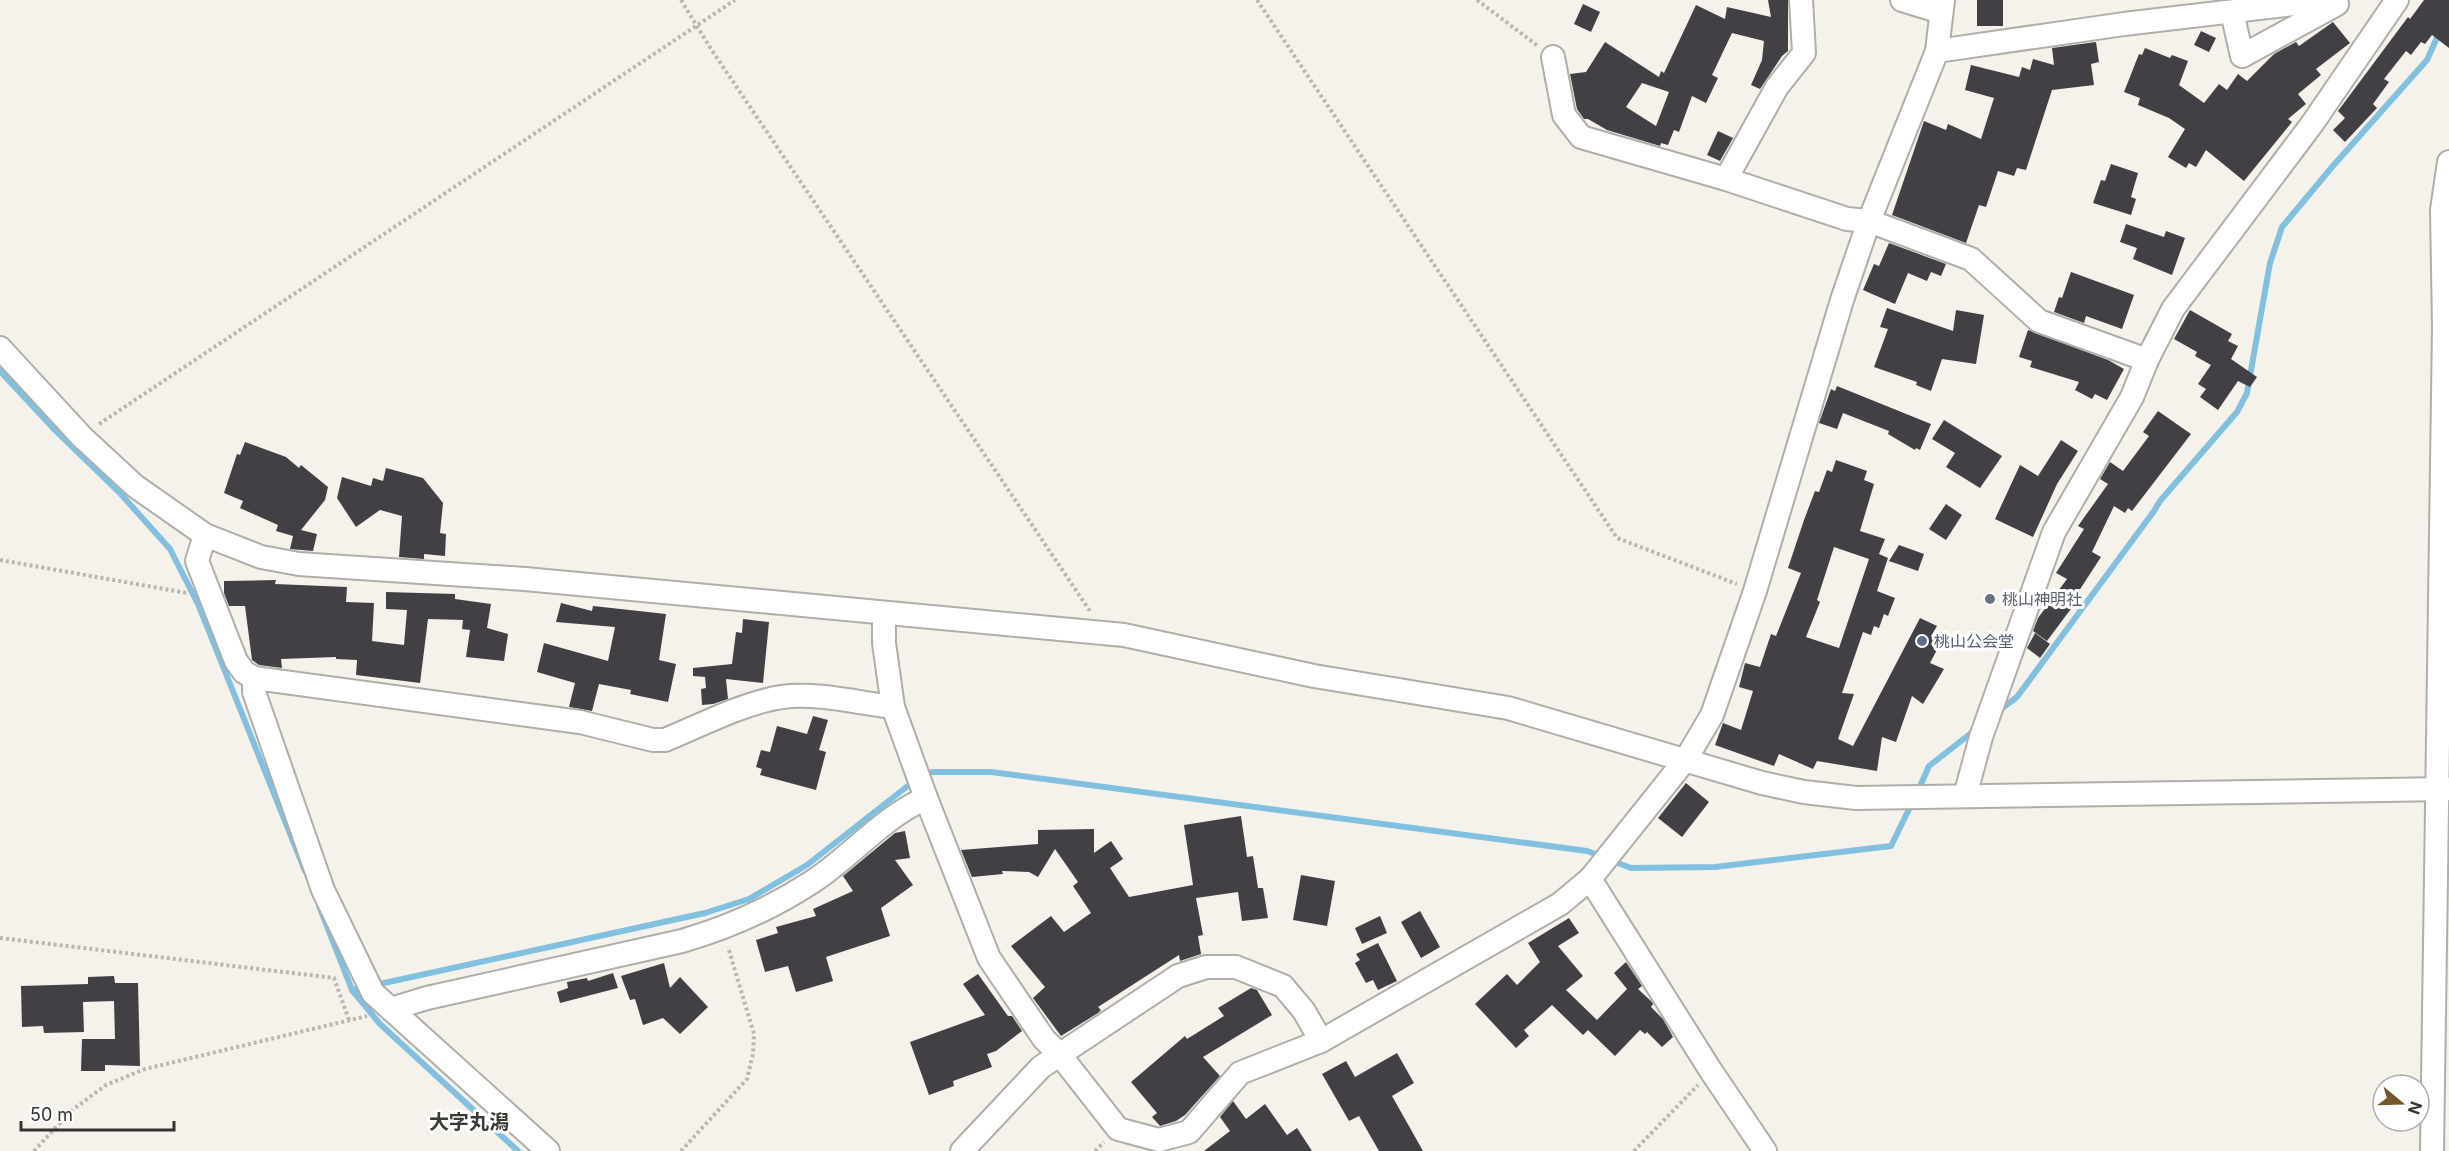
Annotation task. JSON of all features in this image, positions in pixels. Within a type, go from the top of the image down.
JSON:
[{"type":"street","points":[[1726,179],[1777,87],[1804,53],[1801,0]]},
{"type":"street","points":[[884,614],[884,643],[893,707],[989,958],[1044,1039],[1060,1055],[1118,1129],[1159,1140],[1189,1132],[1240,1073],[1320,1041],[1560,904],[1590,879],[1686,759],[1712,715],[1755,591],[1842,300],[1869,221],[1937,51],[1942,6],[1902,0]]},
{"type":"street","points":[[1937,51],[2328,0]]},
{"type":"street","points":[[2232,12],[2242,56],[2344,0]]},
{"type":"street","points":[[1965,796],[1981,737],[2054,532],[2132,397],[2147,360],[2173,309],[2312,124],[2397,0]]},
{"type":"street","points":[[1553,57],[1564,115],[1581,137],[1726,179],[1847,219],[1869,221],[1971,259],[2039,321],[2147,360]]},
{"type":"street","points":[[2432,1151],[2437,824],[2442,789],[2444,327],[2442,210],[2449,162]]},
{"type":"street","points":[[0,348],[82,437],[135,486],[205,535],[261,557],[299,564],[525,579],[1083,633],[1103,633],[1314,676],[1508,708],[1762,783],[1804,792],[1856,798],[2442,789]]},
{"type":"street","points":[[205,535],[197,561],[236,661],[244,672],[254,678],[580,722],[653,740],[665,740],[765,700],[784,696],[807,696],[893,707]]},
{"type":"street","points":[[254,678],[254,692],[322,890],[373,993],[548,1151]]},
{"type":"street","points":[[391,1009],[427,998],[682,941],[723,929],[812,882],[902,809],[926,798]]},
{"type":"street","points":[[1590,879],[1711,1071],[1765,1151]]},
{"type":"street","points":[[962,1151],[1041,1067],[1178,976],[1206,967],[1236,968],[1283,986],[1304,1011],[1320,1041]]},
{"type":"path","points":[[681,0],[695,26],[1103,633]]},
{"type":"path","points":[[82,437],[104,420],[735,0]]},
{"type":"path","points":[[1257,0],[1617,538],[1755,591]]},
{"type":"path","points":[[1478,0],[1553,57]]},
{"type":"path","points":[[0,560],[212,596]]},
{"type":"path","points":[[681,1151],[747,1079],[753,1054],[753,1034],[723,929]]},
{"type":"path","points":[[0,938],[334,978],[349,1020]]},
{"type":"path","points":[[34,1151],[71,1112],[106,1085],[145,1069],[391,1009]]},
{"type":"path","points":[[1634,1151],[1711,1071]]},
{"type":"building","points":[[1768,0],[1788,0],[1788,51],[1782,56],[1760,89],[1751,85],[1762,60],[1764,41],[1732,33],[1712,75],[1718,78],[1706,103],[1692,96],[1679,132],[1674,130],[1668,145],[1661,143],[1660,146],[1607,130],[1584,119],[1577,109],[1570,74],[1586,72],[1605,42],[1659,77],[1661,71],[1664,73],[1696,5],[1725,19],[1727,7],[1771,17]],"holes":[[[1642,83],[1669,92],[1656,126],[1626,107]]]},
{"type":"building","points":[[1977,0],[2003,0],[2003,26],[1977,26]]},
{"type":"building","points":[[2424,0],[2449,0],[2449,48],[2432,35],[2425,44],[2421,42],[2411,55],[2406,51],[2384,79],[2389,82],[2373,104],[2377,108],[2345,142],[2333,130],[2345,118],[2338,111],[2408,17],[2410,19]]},
{"type":"building","points":[[1583,4],[1600,12],[1591,32],[1574,24]]},
{"type":"building","points":[[2333,22],[2350,43],[2316,69],[2321,75],[2298,94],[2306,104],[2288,119],[2292,122],[2244,181],[2206,150],[2196,167],[2189,163],[2186,168],[2168,157],[2185,129],[2169,118],[2138,105],[2140,98],[2124,92],[2139,54],[2142,55],[2145,48],[2170,58],[2172,55],[2188,61],[2179,85],[2204,103],[2219,84],[2227,90],[2238,74],[2247,81],[2274,54],[2296,42],[2299,46]]},
{"type":"building","points":[[2201,31],[2216,38],[2209,52],[2194,45]]},
{"type":"building","points":[[2096,42],[2099,62],[2091,64],[2094,85],[2052,90],[2026,170],[2017,168],[2014,176],[1998,171],[1986,207],[1979,205],[1966,243],[1892,215],[1924,121],[1946,130],[1948,124],[1981,139],[1994,98],[1965,90],[1971,65],[2019,77],[2022,67],[2030,70],[2033,59],[2054,65],[2052,48]]},
{"type":"building","points":[[1718,131],[1733,138],[1720,161],[1707,155]]},
{"type":"building","points":[[2111,164],[2138,173],[2131,197],[2136,199],[2131,215],[2093,203],[2101,180],[2105,181]]},
{"type":"building","points":[[2126,224],[2164,237],[2166,231],[2185,238],[2172,275],[2133,259],[2137,248],[2120,242]]},
{"type":"building","points":[[1889,243],[1946,264],[1941,276],[1931,272],[1927,281],[1908,273],[1895,304],[1863,290],[1874,264],[1879,266]]},
{"type":"building","points":[[2071,272],[2134,295],[2122,329],[2086,316],[2084,323],[2054,312],[2059,297],[2062,298]]},
{"type":"building","points":[[1887,308],[1953,331],[1956,310],[1984,315],[1976,364],[1942,359],[1931,391],[1916,385],[1917,382],[1874,367],[1888,329],[1880,327]]},
{"type":"building","points":[[2190,310],[2232,334],[2228,341],[2238,346],[2231,359],[2257,377],[2250,387],[2238,381],[2218,410],[2200,397],[2206,389],[2198,384],[2211,365],[2195,356],[2197,352],[2174,339]]},
{"type":"building","points":[[2028,330],[2108,360],[2124,369],[2107,400],[2095,394],[2092,399],[2075,390],[2079,382],[2030,367],[2032,361],[2019,357]]},
{"type":"building","points":[[1837,386],[1931,424],[1920,450],[1916,448],[1915,450],[1888,434],[1889,431],[1843,413],[1837,429],[1819,423],[1831,389],[1835,391]]},
{"type":"building","points":[[2158,411],[2191,434],[2132,511],[2128,508],[2125,513],[2114,506],[2092,552],[2101,557],[2073,600],[2076,602],[2047,641],[2033,631],[2038,618],[2067,579],[2056,573],[2084,529],[2078,526],[2108,484],[2100,479],[2110,462],[2123,471],[2149,436],[2143,432]]},
{"type":"building","points":[[1944,420],[2002,456],[1980,488],[1946,467],[1955,453],[1932,439]]},
{"type":"building","points":[[2061,440],[2078,451],[2057,484],[2033,537],[1995,519],[2020,465],[2038,476]]},
{"type":"building","points":[[245,442],[286,457],[299,468],[301,465],[328,487],[325,500],[301,530],[317,534],[313,551],[290,549],[293,536],[276,531],[278,525],[240,508],[243,501],[224,493],[237,454],[240,455]]},
{"type":"building","points":[[1836,460],[1867,471],[1864,480],[1874,484],[1860,531],[1885,539],[1879,554],[1888,558],[1877,591],[1895,598],[1888,616],[1884,614],[1879,628],[1874,626],[1871,635],[1863,632],[1842,693],[1854,694],[1838,739],[1853,746],[1920,618],[1937,626],[1931,636],[1936,639],[1934,643],[1939,646],[1930,663],[1944,669],[1923,704],[1912,696],[1896,742],[1882,737],[1877,771],[1817,761],[1813,769],[1779,754],[1774,766],[1715,745],[1723,723],[1741,730],[1753,691],[1739,687],[1745,663],[1760,667],[1771,634],[1776,636],[1801,573],[1788,568],[1804,520],[1815,491],[1819,492],[1827,470],[1832,472]],"holes":[[[1834,547],[1869,559],[1839,648],[1806,637],[1820,602],[1817,600]]]},
{"type":"building","points":[[386,468],[423,478],[443,503],[440,533],[446,534],[445,556],[424,554],[424,559],[399,557],[402,516],[380,510],[356,527],[337,498],[342,477],[371,486],[373,478],[383,481]]},
{"type":"building","points":[[1946,504],[1962,515],[1946,540],[1929,529]]},
{"type":"building","points":[[1899,545],[1924,554],[1918,571],[1889,561]]},
{"type":"building","points":[[276,580],[275,584],[347,587],[346,602],[374,603],[372,641],[404,645],[407,610],[386,609],[386,592],[455,594],[455,599],[491,604],[487,628],[508,634],[504,661],[466,657],[470,630],[462,629],[463,620],[428,619],[420,683],[356,675],[357,660],[336,659],[336,657],[281,659],[282,668],[259,665],[252,660],[245,606],[229,606],[224,593],[224,581]]},
{"type":"building","points":[[561,603],[592,611],[593,606],[666,614],[659,660],[676,664],[668,702],[630,694],[631,690],[599,684],[592,711],[569,707],[575,683],[537,672],[544,643],[608,661],[615,627],[556,622]]},
{"type":"building","points":[[743,619],[769,622],[763,683],[726,679],[728,699],[702,705],[701,689],[706,688],[705,677],[693,676],[693,668],[732,664],[736,632],[742,633]]},
{"type":"building","points":[[2035,633],[2050,644],[2040,658],[2027,648]]},
{"type":"building","points":[[813,716],[828,720],[819,750],[826,752],[816,790],[760,775],[762,769],[756,767],[761,750],[770,752],[777,726],[807,734]]},
{"type":"building","points":[[1686,783],[1709,802],[1682,837],[1658,818]]},
{"type":"building","points":[[1241,816],[1247,857],[1253,856],[1258,888],[1263,888],[1268,918],[1242,921],[1238,892],[1196,898],[1203,935],[1198,936],[1201,954],[1180,961],[1179,955],[1098,1007],[1101,1010],[1098,1013],[1061,1036],[1033,998],[1045,987],[1011,946],[1051,916],[1064,932],[1091,913],[1073,886],[1078,882],[1055,849],[1038,877],[1029,872],[1002,871],[1003,874],[972,877],[961,850],[1038,844],[1038,830],[1094,829],[1094,853],[1111,841],[1123,859],[1110,868],[1129,897],[1193,885],[1184,825]]},
{"type":"building","points":[[905,831],[910,858],[895,860],[913,885],[881,908],[890,936],[826,957],[833,981],[796,992],[788,966],[765,972],[756,940],[778,933],[776,927],[816,916],[813,909],[853,891],[843,876],[895,833]]},
{"type":"building","points":[[1301,875],[1335,881],[1327,926],[1293,920]]},
{"type":"building","points":[[1420,911],[1440,947],[1421,958],[1401,922]]},
{"type":"building","points":[[1380,916],[1387,933],[1362,944],[1355,928]]},
{"type":"building","points":[[1569,918],[1579,933],[1558,946],[1583,976],[1566,990],[1597,1020],[1627,989],[1614,973],[1626,962],[1642,986],[1638,989],[1652,1002],[1651,1007],[1663,1019],[1673,1037],[1662,1047],[1647,1032],[1645,1034],[1640,1030],[1615,1056],[1588,1030],[1583,1035],[1552,1005],[1524,1030],[1529,1036],[1516,1048],[1475,1004],[1507,974],[1517,985],[1540,962],[1528,943]]},
{"type":"building","points":[[1378,943],[1397,981],[1378,990],[1373,980],[1366,983],[1355,963],[1360,960],[1356,954]]},
{"type":"building","points":[[664,963],[670,988],[680,977],[708,1007],[680,1034],[663,1018],[643,1025],[635,999],[630,1000],[621,976]]},
{"type":"building","points":[[613,973],[618,988],[560,1003],[557,992],[568,988],[567,982],[587,978],[588,981]]},
{"type":"building","points":[[978,974],[1008,1016],[1012,1016],[1022,1031],[996,1051],[987,1054],[992,1067],[953,1081],[954,1086],[929,1095],[910,1042],[985,1015],[963,984]]},
{"type":"building","points":[[114,976],[115,983],[138,983],[140,1066],[105,1065],[105,1071],[81,1071],[82,1039],[115,1039],[114,1001],[83,1002],[84,1032],[44,1033],[43,1026],[22,1027],[21,986],[88,984],[88,977]]},
{"type":"building","points":[[1251,988],[1257,990],[1272,1015],[1203,1057],[1220,1076],[1185,1115],[1176,1121],[1160,1126],[1152,1117],[1157,1113],[1131,1082],[1185,1036],[1187,1039],[1224,1016],[1218,1008]]},
{"type":"building","points":[[1397,1053],[1414,1083],[1392,1096],[1423,1151],[1379,1151],[1359,1116],[1349,1121],[1322,1074],[1346,1061],[1355,1077]]},
{"type":"building","points":[[1233,1101],[1246,1119],[1265,1104],[1287,1135],[1297,1128],[1312,1151],[1204,1151],[1230,1131],[1220,1117]]},
{"type":"waterway","points":[[1997,712],[2017,697],[2160,501],[2237,412],[2247,393],[2270,263],[2282,227],[2427,60],[2440,31]]},
{"type":"waterway","points":[[0,371],[54,429],[119,492],[170,549],[198,604],[305,871]]},
{"type":"waterway","points":[[1917,793],[1929,766],[1975,730]]},
{"type":"waterway","points":[[932,772],[991,772],[1587,851],[1601,856]]},
{"type":"waterway","points":[[352,990],[705,913],[749,899],[807,865],[909,785]]},
{"type":"waterway","points":[[1610,860],[1631,868],[1715,867],[1891,846],[1912,803]]},
{"type":"waterway","points":[[319,906],[352,990],[380,1024],[518,1151]]},
{"type":"place","name":"桃山神明社","points":[[1990,599]]},
{"type":"place","name":"桃山公会堂","points":[[1922,641]]},
{"type":"district","name":"大字丸潟","points":[[469,1122]]}]
